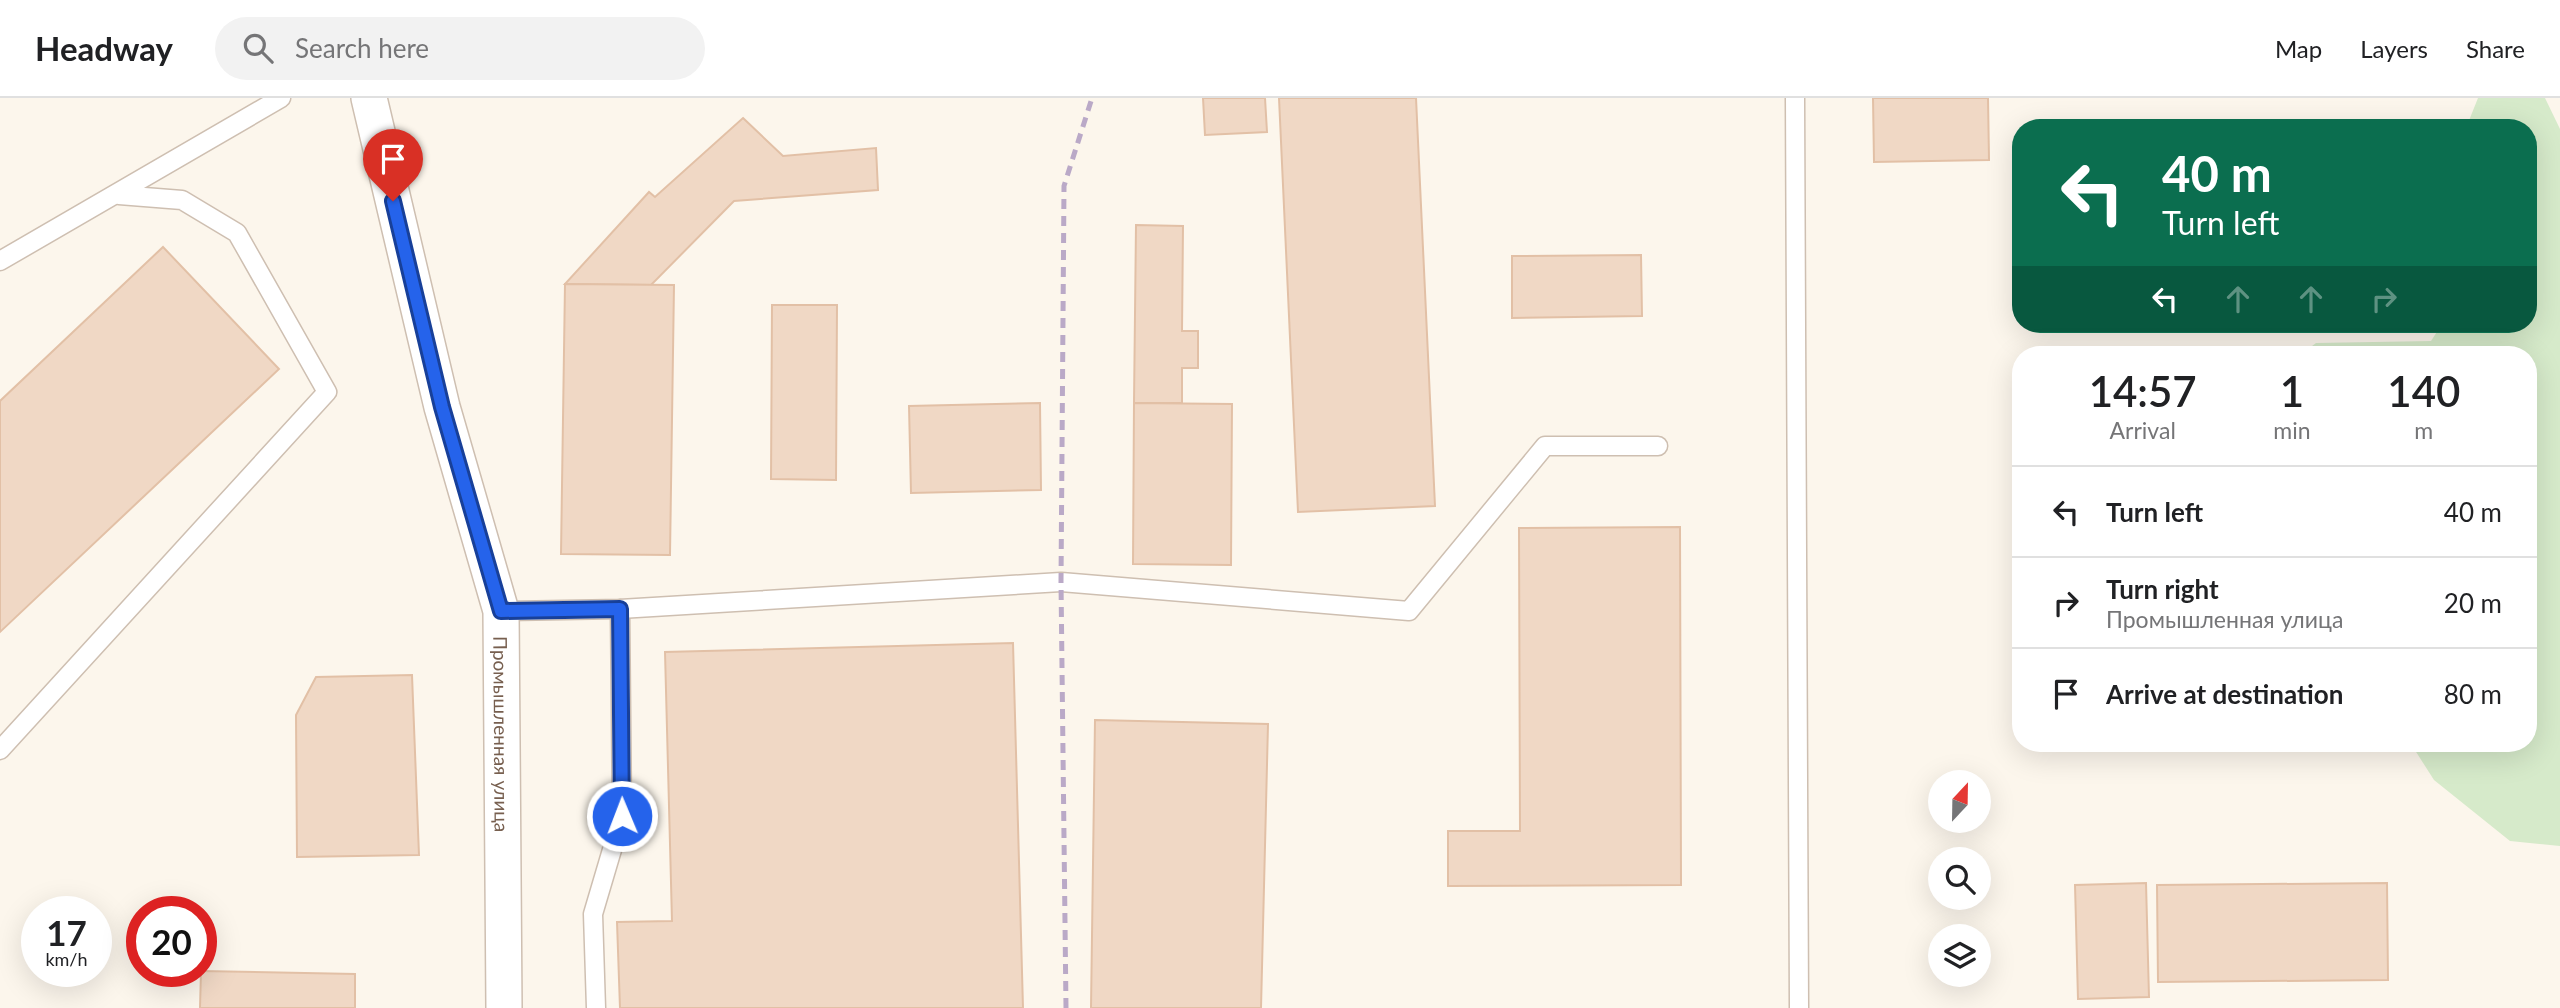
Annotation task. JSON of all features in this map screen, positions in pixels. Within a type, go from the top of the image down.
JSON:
[{"type":"street","name":"Промышленная улица","points":[[369,98],[442,407],[501,611],[505,1008]]},
{"type":"lane","points":[[0,261],[119,195],[281,98]]},
{"type":"lane","points":[[1795,98],[1800,1008]]},
{"type":"lane","points":[[0,750],[327,392],[237,233],[182,200],[119,195]]},
{"type":"lane","points":[[501,611],[620,609],[1061,582],[1409,611],[1545,446],[1658,446]]},
{"type":"lane","points":[[596,1008],[593,914],[622,816],[620,609]]},
{"type":"green space","points":[[2478,98],[2545,98],[2560,129],[2560,846],[2510,841],[2434,780],[2416,752],[2537,752],[2537,346],[2312,346],[2316,343],[2431,341],[2436,333],[2537,333],[2537,119],[2470,119]]},
{"type":"building","points":[[1203,98],[1265,98],[1267,132],[1205,135]]},
{"type":"building","points":[[1279,98],[1416,98],[1435,506],[1298,512]]},
{"type":"building","points":[[1873,98],[1988,98],[1989,160],[1874,162]]},
{"type":"building","points":[[743,118],[783,156],[876,148],[878,190],[734,201],[651,285],[565,284],[649,192],[655,197]]},
{"type":"building","points":[[1136,225],[1183,226],[1182,331],[1198,331],[1198,368],[1182,368],[1182,403],[1134,403]]},
{"type":"building","points":[[163,247],[279,369],[0,632],[0,401]]},
{"type":"building","points":[[1641,255],[1642,316],[1512,318],[1512,256]]},
{"type":"building","points":[[565,284],[674,285],[670,555],[561,554]]},
{"type":"building","points":[[772,305],[837,305],[836,480],[771,479]]},
{"type":"building","points":[[1040,403],[1041,490],[911,493],[909,406]]},
{"type":"building","points":[[1134,403],[1232,404],[1231,565],[1133,564]]},
{"type":"building","points":[[1680,527],[1681,885],[1448,886],[1448,831],[1520,831],[1519,528]]},
{"type":"building","points":[[1013,643],[1023,1008],[620,1008],[617,922],[672,921],[665,652]]},
{"type":"building","points":[[412,675],[419,855],[297,857],[296,715],[316,677]]},
{"type":"building","points":[[1095,720],[1268,724],[1261,1008],[1091,1008]]},
{"type":"building","points":[[2146,883],[2149,997],[2078,999],[2075,885]]},
{"type":"building","points":[[2387,883],[2388,980],[2158,982],[2157,885]]},
{"type":"building","points":[[217,971],[355,974],[355,1008],[200,1008],[201,987],[217,987]]},
{"type":"railway","points":[[1066,1008],[1061,582],[1064,186],[1092,98]]},
{"type":"route","points":[[393,201],[442,407],[501,611],[620,609],[622,816]]}]
